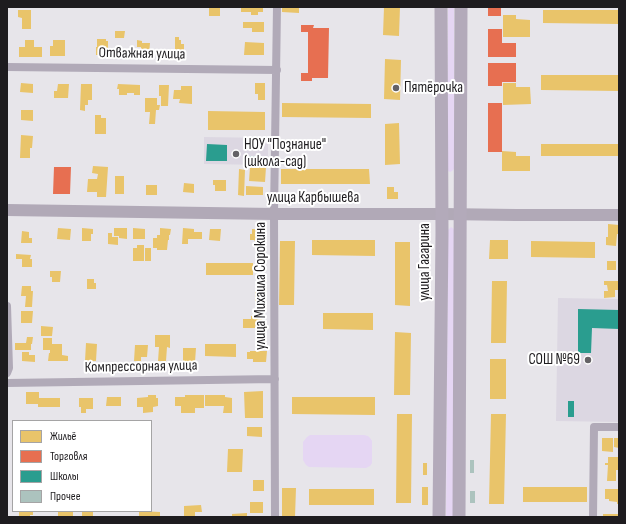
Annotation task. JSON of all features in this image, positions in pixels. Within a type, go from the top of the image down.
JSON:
[{"type":"main road","name":"улица Гагарина","points":[[439,517],[442,214],[441,7]]},
{"type":"main road","points":[[459,517],[460,7]]},
{"type":"main road","points":[[441,176],[460,176]]},
{"type":"street","name":"улица Михаила Сорокина","points":[[275,517],[274,214],[277,7]]},
{"type":"street","name":"Отважная улица","points":[[7,67],[277,70]]},
{"type":"street","name":"улица Карбышева","points":[[7,210],[274,214],[619,215]]},
{"type":"street","points":[[7,306],[9,368],[7,373]]},
{"type":"street","name":"Компрессорная улица","points":[[7,383],[275,379]]},
{"type":"street","points":[[593,517],[594,427],[619,427]]},
{"type":"shaded area","points":[[448,7],[454,7],[454,169],[450,172],[447,169]]},
{"type":"shaded area","name":"НОУ \"Познание\" (школа-сад)","points":[[204,137],[268,138],[268,165],[204,164]]},
{"type":"shaded area","points":[[451,227],[455,230],[453,517],[446,517],[448,230]]},
{"type":"shaded area","name":"СОШ №69","points":[[558,298],[619,299],[619,422],[556,421]]},
{"type":"shaded area","points":[[310,435],[368,436],[372,441],[372,463],[366,468],[309,467],[303,460],[303,442]]},
{"type":"building: Жильё","points":[[209,7],[220,7],[220,16],[209,16]]},
{"type":"building: Жильё","points":[[241,7],[263,7],[263,12],[258,12],[258,15],[251,15],[251,12],[241,12]]},
{"type":"building: Жильё","points":[[282,7],[299,7],[299,13],[282,12]]},
{"type":"building: Жильё","points":[[384,7],[400,7],[399,36],[383,35]]},
{"type":"building: Жильё","points":[[18,10],[31,10],[31,29],[22,29],[22,18],[18,17]]},
{"type":"building: Жильё","points":[[543,10],[619,10],[619,24],[543,23]]},
{"type":"building: Жильё","points":[[503,15],[516,15],[516,19],[530,20],[530,37],[503,37]]},
{"type":"building: Жильё","points":[[243,22],[264,22],[264,32],[252,32],[252,28],[243,28]]},
{"type":"building: Жильё","points":[[115,31],[125,31],[124,38],[115,38]]},
{"type":"building: Жильё","points":[[175,37],[179,37],[181,44],[184,44],[184,56],[175,56]]},
{"type":"building: Жильё","points":[[97,39],[106,39],[106,41],[108,41],[108,55],[96,55]]},
{"type":"building: Жильё","points":[[25,40],[34,40],[34,47],[42,47],[42,57],[19,57],[19,47],[25,47]]},
{"type":"building: Жильё","points":[[53,40],[65,40],[65,56],[50,56],[50,46],[53,46]]},
{"type":"building: Жильё","points":[[137,40],[142,41],[142,43],[150,43],[149,54],[141,54],[141,47],[137,47]]},
{"type":"building: Жильё","points":[[245,42],[264,43],[264,55],[244,55]]},
{"type":"building: Жильё","points":[[385,59],[401,60],[400,100],[384,99]]},
{"type":"building: Жильё","points":[[541,75],[619,75],[619,91],[541,90]]},
{"type":"building: Жильё","points":[[21,83],[33,84],[33,93],[20,92]]},
{"type":"building: Жильё","points":[[255,83],[265,83],[265,100],[258,100],[258,94],[255,94]]},
{"type":"building: Жильё","points":[[503,83],[516,83],[516,87],[530,87],[531,104],[503,105]]},
{"type":"building: Жильё","points":[[58,84],[69,84],[68,98],[54,98],[54,91],[57,91]]},
{"type":"building: Жильё","points":[[81,84],[92,84],[92,100],[88,100],[88,105],[85,105],[85,111],[80,110]]},
{"type":"building: Жильё","points":[[118,84],[140,85],[140,95],[127,93],[127,95],[119,95],[119,89],[117,89]]},
{"type":"building: Жильё","points":[[159,85],[169,85],[168,106],[161,106]]},
{"type":"building: Жильё","points":[[181,86],[192,86],[192,104],[179,103],[180,99],[173,99],[174,90],[181,90]]},
{"type":"building: Жильё","points":[[145,98],[157,98],[157,105],[160,105],[159,110],[156,110],[155,124],[149,124],[150,112],[145,112]]},
{"type":"building: Жильё","points":[[282,103],[371,104],[371,118],[282,117]]},
{"type":"building: Жильё","points":[[21,110],[33,110],[33,121],[21,120]]},
{"type":"building: Жильё","points":[[208,111],[265,112],[265,130],[208,130]]},
{"type":"building: Жильё","points":[[95,115],[101,115],[101,118],[106,118],[106,134],[95,134]]},
{"type":"building: Жильё","points":[[399,123],[400,164],[385,165],[385,124]]},
{"type":"building: Жильё","points":[[21,135],[33,136],[32,148],[30,148],[30,158],[20,158]]},
{"type":"building: Жильё","points":[[541,144],[619,144],[619,156],[541,156]]},
{"type":"building: Жильё","points":[[502,151],[516,152],[516,156],[530,156],[530,171],[502,171]]},
{"type":"building: Жильё","points":[[93,166],[108,167],[106,197],[97,197],[97,192],[87,192],[88,179],[97,179],[98,174],[92,173]]},
{"type":"building: Жильё","points":[[250,167],[266,167],[265,182],[249,181]]},
{"type":"building: Жильё","points":[[239,169],[245,170],[244,196],[238,195]]},
{"type":"building: Жильё","points":[[281,169],[369,169],[370,184],[281,184]]},
{"type":"building: Жильё","points":[[115,176],[124,176],[124,194],[115,194]]},
{"type":"building: Жильё","points":[[213,180],[226,180],[226,191],[215,191]]},
{"type":"building: Жильё","points":[[184,183],[194,184],[194,193],[183,192]]},
{"type":"building: Жильё","points":[[146,185],[157,185],[157,195],[146,195]]},
{"type":"building: Жильё","points":[[246,186],[263,187],[263,195],[246,195]]},
{"type":"building: Жильё","points":[[387,187],[394,187],[394,192],[398,192],[398,199],[387,199]]},
{"type":"building: Жильё","points":[[608,224],[619,225],[619,234],[617,234],[616,246],[606,245],[606,237],[608,237]]},
{"type":"building: Жильё","points":[[58,228],[71,229],[70,240],[57,239]]},
{"type":"building: Жильё","points":[[82,228],[93,229],[91,241],[82,241]]},
{"type":"building: Жильё","points":[[114,228],[127,228],[127,239],[114,236]]},
{"type":"building: Жильё","points":[[133,228],[145,229],[145,239],[133,239]]},
{"type":"building: Жильё","points":[[160,228],[171,229],[167,250],[157,250],[157,248],[153,248],[153,238],[157,238],[157,235],[160,235]]},
{"type":"building: Жильё","points":[[183,228],[194,229],[194,232],[202,232],[202,239],[188,239],[188,244],[182,244]]},
{"type":"building: Жильё","points":[[210,229],[221,229],[220,241],[209,240]]},
{"type":"building: Жильё","points":[[252,229],[263,230],[263,241],[250,240]]},
{"type":"building: Жильё","points":[[22,231],[29,232],[29,238],[32,238],[32,243],[21,243]]},
{"type":"building: Жильё","points":[[108,233],[112,233],[112,237],[118,237],[118,245],[108,244]]},
{"type":"building: Жильё","points":[[312,240],[375,240],[375,256],[312,255]]},
{"type":"building: Жильё","points":[[490,240],[508,240],[508,259],[489,259]]},
{"type":"building: Жильё","points":[[280,241],[295,241],[294,305],[279,305]]},
{"type":"building: Жильё","points":[[531,241],[595,242],[595,258],[531,257]]},
{"type":"building: Жильё","points":[[395,242],[410,242],[410,306],[395,305]]},
{"type":"building: Жильё","points":[[137,245],[144,245],[144,261],[133,261],[133,248],[137,248]]},
{"type":"building: Жильё","points":[[145,248],[151,248],[151,261],[145,261]]},
{"type":"building: Жильё","points":[[16,254],[31,255],[30,259],[32,259],[32,267],[22,267],[22,259],[16,259]]},
{"type":"building: Жильё","points":[[607,261],[616,261],[616,270],[607,270]]},
{"type":"building: Жильё","points":[[206,263],[253,263],[253,275],[206,275]]},
{"type":"building: Жильё","points":[[50,271],[61,271],[60,282],[52,282]]},
{"type":"building: Жильё","points":[[87,279],[94,279],[96,289],[87,289]]},
{"type":"building: Жильё","points":[[492,281],[507,281],[506,343],[491,343]]},
{"type":"building: Жильё","points":[[604,281],[618,281],[618,290],[615,290],[615,297],[604,298],[604,291],[608,291],[607,285],[604,285]]},
{"type":"building: Жильё","points":[[22,286],[31,286],[31,291],[33,291],[32,307],[25,307],[26,296],[21,296]]},
{"type":"building: Жильё","points":[[255,292],[262,292],[262,304],[255,304]]},
{"type":"building: Жильё","points":[[21,311],[33,311],[32,323],[21,323]]},
{"type":"building: Жильё","points":[[323,313],[373,313],[373,330],[323,329]]},
{"type":"building: Жильё","points":[[251,316],[262,316],[262,328],[243,328],[243,319],[251,319]]},
{"type":"building: Жильё","points":[[41,326],[53,327],[52,336],[41,336]]},
{"type":"building: Жильё","points":[[395,332],[411,333],[410,395],[394,395]]},
{"type":"building: Жильё","points":[[155,335],[170,335],[170,348],[167,347],[166,361],[158,361],[159,347],[155,347]]},
{"type":"building: Жильё","points":[[27,337],[33,337],[31,350],[15,350],[15,343],[26,343]]},
{"type":"building: Жильё","points":[[43,338],[52,338],[52,344],[62,344],[62,355],[68,356],[68,361],[48,361],[50,350],[43,350]]},
{"type":"building: Жильё","points":[[86,343],[97,344],[96,361],[85,361]]},
{"type":"building: Жильё","points":[[205,344],[236,344],[236,357],[205,356]]},
{"type":"building: Жильё","points":[[135,345],[148,345],[147,357],[141,357],[141,361],[134,361]]},
{"type":"building: Жильё","points":[[183,348],[196,348],[195,362],[183,362]]},
{"type":"building: Жильё","points":[[267,351],[266,362],[253,362],[253,359],[247,359],[247,352]]},
{"type":"building: Жильё","points":[[22,352],[29,352],[29,355],[35,355],[35,362],[22,361]]},
{"type":"building: Жильё","points":[[490,359],[506,359],[506,399],[490,399]]},
{"type":"building: Жильё","points":[[263,391],[263,418],[245,418],[244,392]]},
{"type":"building: Жильё","points":[[26,392],[39,392],[39,398],[60,398],[60,407],[38,407],[38,404],[26,404]]},
{"type":"building: Жильё","points":[[148,395],[156,395],[156,398],[158,398],[158,406],[153,407],[153,412],[143,413],[143,407],[137,407],[137,398],[148,397]]},
{"type":"building: Жильё","points":[[185,395],[204,395],[204,408],[195,408],[195,413],[181,413],[181,406],[175,406],[175,397],[185,397]]},
{"type":"building: Жильё","points":[[205,395],[225,395],[225,397],[232,398],[232,413],[223,413],[224,406],[205,406]]},
{"type":"building: Жильё","points":[[107,397],[121,397],[121,406],[106,406]]},
{"type":"building: Жильё","points":[[292,397],[375,397],[375,415],[292,414]]},
{"type":"building: Жильё","points":[[79,398],[93,398],[93,409],[86,409],[86,413],[81,413]]},
{"type":"building: Жильё","points":[[397,414],[412,414],[411,503],[396,503]]},
{"type":"building: Жильё","points":[[491,414],[506,414],[504,504],[489,504]]},
{"type":"building: Жильё","points":[[247,427],[262,427],[262,437],[247,436]]},
{"type":"building: Жильё","points":[[602,438],[613,438],[613,452],[602,451]]},
{"type":"building: Жильё","points":[[614,438],[619,438],[619,448],[614,447]]},
{"type":"building: Жильё","points":[[228,449],[243,449],[242,472],[227,472]]},
{"type":"building: Жильё","points":[[608,457],[619,457],[619,470],[616,470],[616,481],[607,481],[608,465],[605,465],[605,463],[608,463]]},
{"type":"building: Жильё","points":[[423,463],[427,463],[427,475],[423,475]]},
{"type":"building: Жильё","points":[[253,480],[264,480],[264,491],[253,491]]},
{"type":"building: Жильё","points":[[422,487],[428,487],[428,505],[422,505]]},
{"type":"building: Жильё","points":[[523,487],[587,487],[587,502],[523,502]]},
{"type":"building: Жильё","points":[[282,488],[296,488],[295,517],[282,517]]},
{"type":"building: Жильё","points":[[309,489],[374,489],[374,505],[309,505]]},
{"type":"building: Жильё","points":[[605,489],[619,489],[619,504],[617,504],[617,502],[609,501],[609,499],[605,499]]},
{"type":"building: Жильё","points":[[250,502],[263,502],[263,513],[250,513]]},
{"type":"building: Жильё","points":[[201,505],[202,512],[195,512],[195,517],[184,517],[184,506]]},
{"type":"building: Жильё","points":[[19,512],[33,512],[33,515],[30,515],[30,517],[19,517]]},
{"type":"building: Жильё","points":[[58,512],[73,512],[73,517],[58,517]]},
{"type":"building: Жильё","points":[[82,512],[93,512],[93,517],[82,517]]},
{"type":"building: Жильё","points":[[139,512],[160,512],[160,517],[139,517]]},
{"type":"building: Жильё","points":[[247,513],[247,517],[232,517],[232,514]]},
{"type":"building: Жильё","points":[[603,514],[619,514],[619,517],[603,517]]},
{"type":"building: Торговля","points":[[488,7],[501,7],[501,16],[488,16]]},
{"type":"building: Торговля","points":[[301,25],[314,25],[313,28],[329,28],[328,78],[312,78],[312,81],[301,81],[301,73],[308,73],[308,32],[301,32]]},
{"type":"building: Торговля","points":[[488,29],[502,29],[502,43],[516,43],[516,57],[488,57]]},
{"type":"building: Торговля","points":[[488,63],[516,63],[516,82],[502,82],[502,86],[488,86]]},
{"type":"building: Торговля","points":[[488,103],[502,103],[502,152],[488,152]]},
{"type":"building: Торговля","points":[[54,167],[71,167],[70,194],[53,194]]},
{"type":"building: Школы","points":[[207,144],[227,145],[227,161],[206,161]]},
{"type":"building: Школы","points":[[247,156],[267,157],[267,165],[247,164]]},
{"type":"building: Школы","points":[[578,309],[619,310],[619,329],[592,328],[591,353],[578,353]]},
{"type":"building: Школы","points":[[568,401],[574,401],[574,417],[568,417]]},
{"type":"building: Прочее","points":[[470,460],[474,460],[474,473],[470,473]]},
{"type":"building: Прочее","points":[[470,491],[475,491],[475,503],[470,503]]},
{"type":"place","name":"Пятёрочка","points":[[396,88]]},
{"type":"place","name":"НОУ \"Познание\" (школа-сад)","points":[[236,154]]},
{"type":"place","name":"СОШ №69","points":[[588,360]]}]
